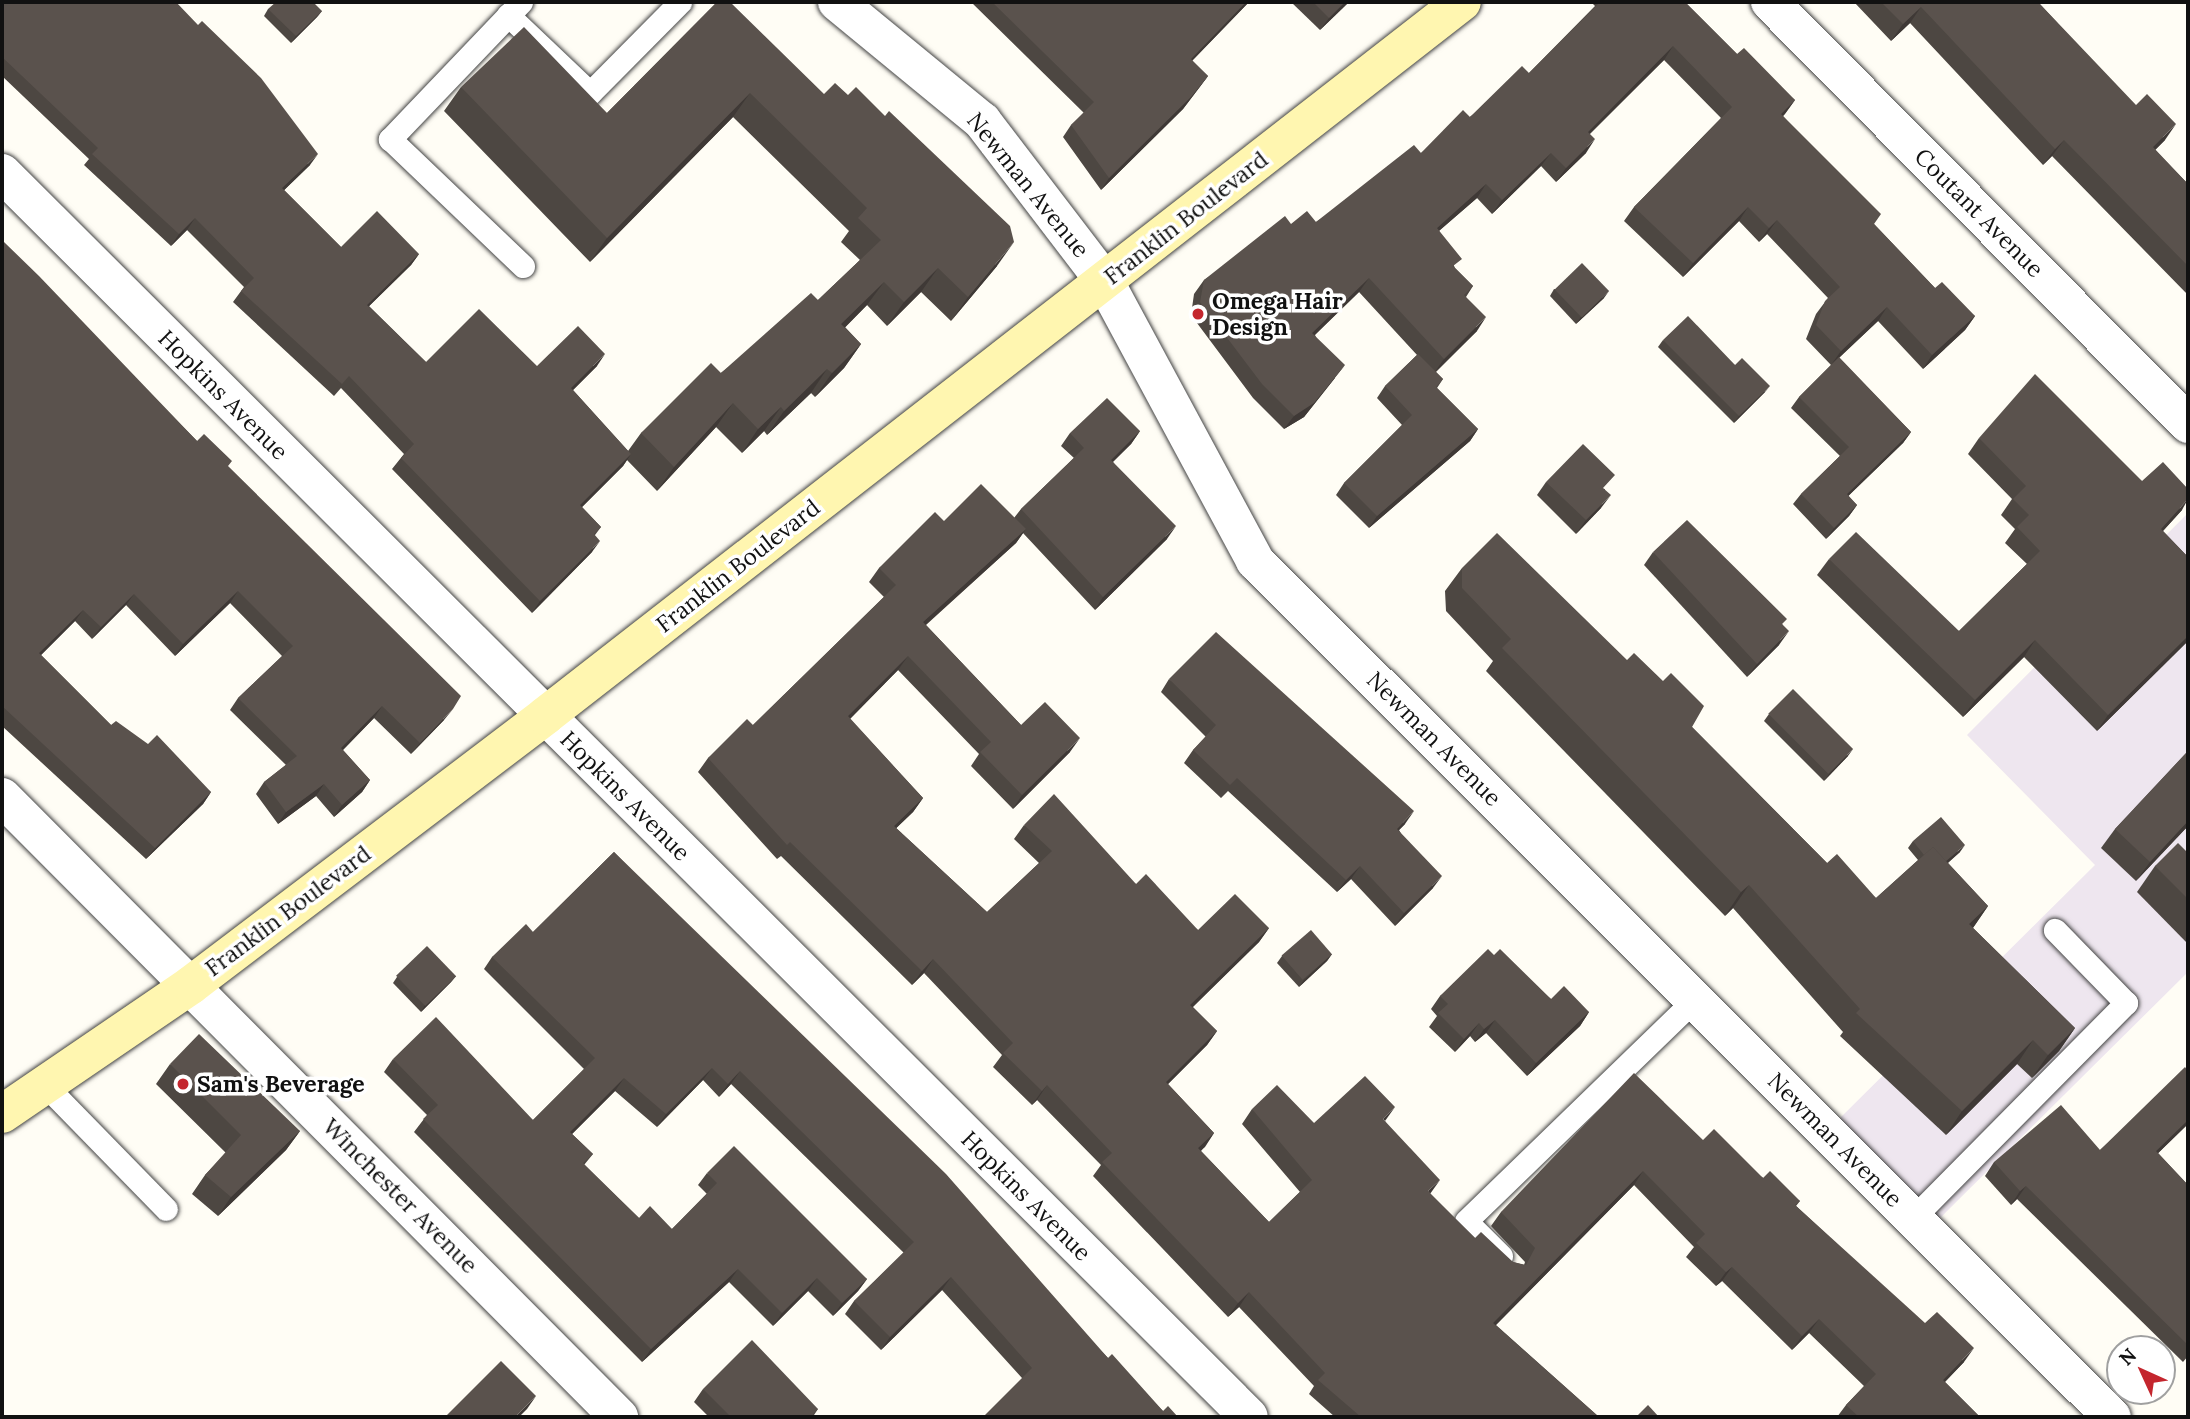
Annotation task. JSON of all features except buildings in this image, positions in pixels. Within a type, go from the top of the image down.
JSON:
[{"type":"street","name":"Newman Avenue","points":[[837,2],[982,121],[1105,282],[1255,561],[2112,1417]]},
{"type":"street","name":"Franklin Boulevard","points":[[2,1114],[191,985],[545,716],[1462,2]]},
{"type":"street","name":"Coutant Avenue","points":[[1770,2],[2188,424]]},
{"type":"street","name":"Hopkins Avenue","points":[[2,173],[1249,1417]]},
{"type":"street","name":"Winchester Avenue","points":[[2,797],[619,1417]]},
{"type":"lane","points":[[523,266],[390,139],[514,8],[590,93],[680,2]]},
{"type":"lane","points":[[1913,1218],[2126,1003],[2055,930]]},
{"type":"lane","points":[[1512,1266],[1466,1222],[1694,999]]},
{"type":"lane","points":[[45,1085],[166,1209]]},
{"type":"shaded area","points":[[2188,513],[2188,972],[1934,1224],[1833,1125],[2095,865],[1967,735]]},
{"type":"place","name":"Omega Hair Design","points":[[1198,314]]},
{"type":"place","name":"Sam's Beverage","points":[[183,1084]]}]
